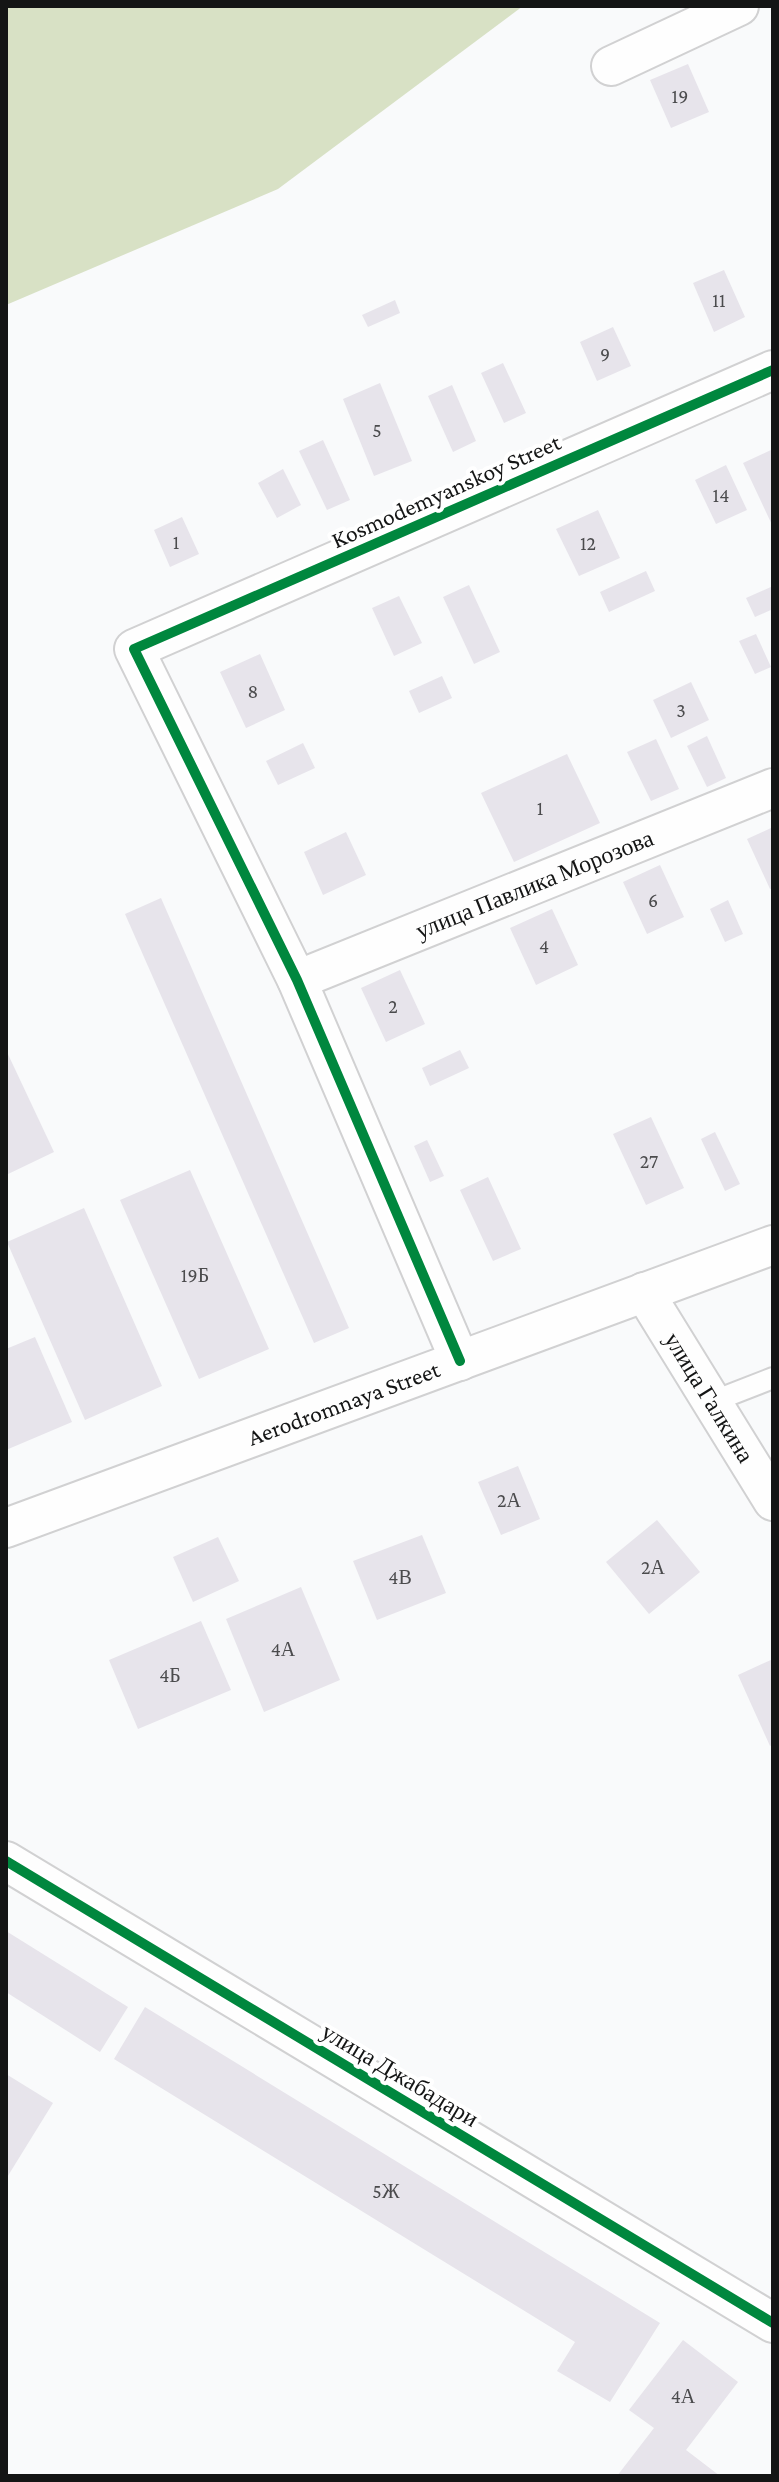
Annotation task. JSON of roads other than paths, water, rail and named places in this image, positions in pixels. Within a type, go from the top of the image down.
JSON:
[{"type":"street","points":[[611,66],[739,6]]},
{"type":"street","name":"Kosmodemyanskoy Street","points":[[297,980],[134,649],[773,370]]},
{"type":"street","name":"улица Павлика Морозова","points":[[297,980],[773,788]]},
{"type":"street","points":[[297,980],[460,1361]]},
{"type":"street","name":"Aerodromnaya Street","points":[[6,1528],[773,1245]]},
{"type":"street","name":"улица Галкина","points":[[644,1292],[773,1501]]},
{"type":"street","name":"улица Джабадари","points":[[6,1861],[773,2323]]},
{"type":"lane","points":[[714,1401],[773,1378]]}]
